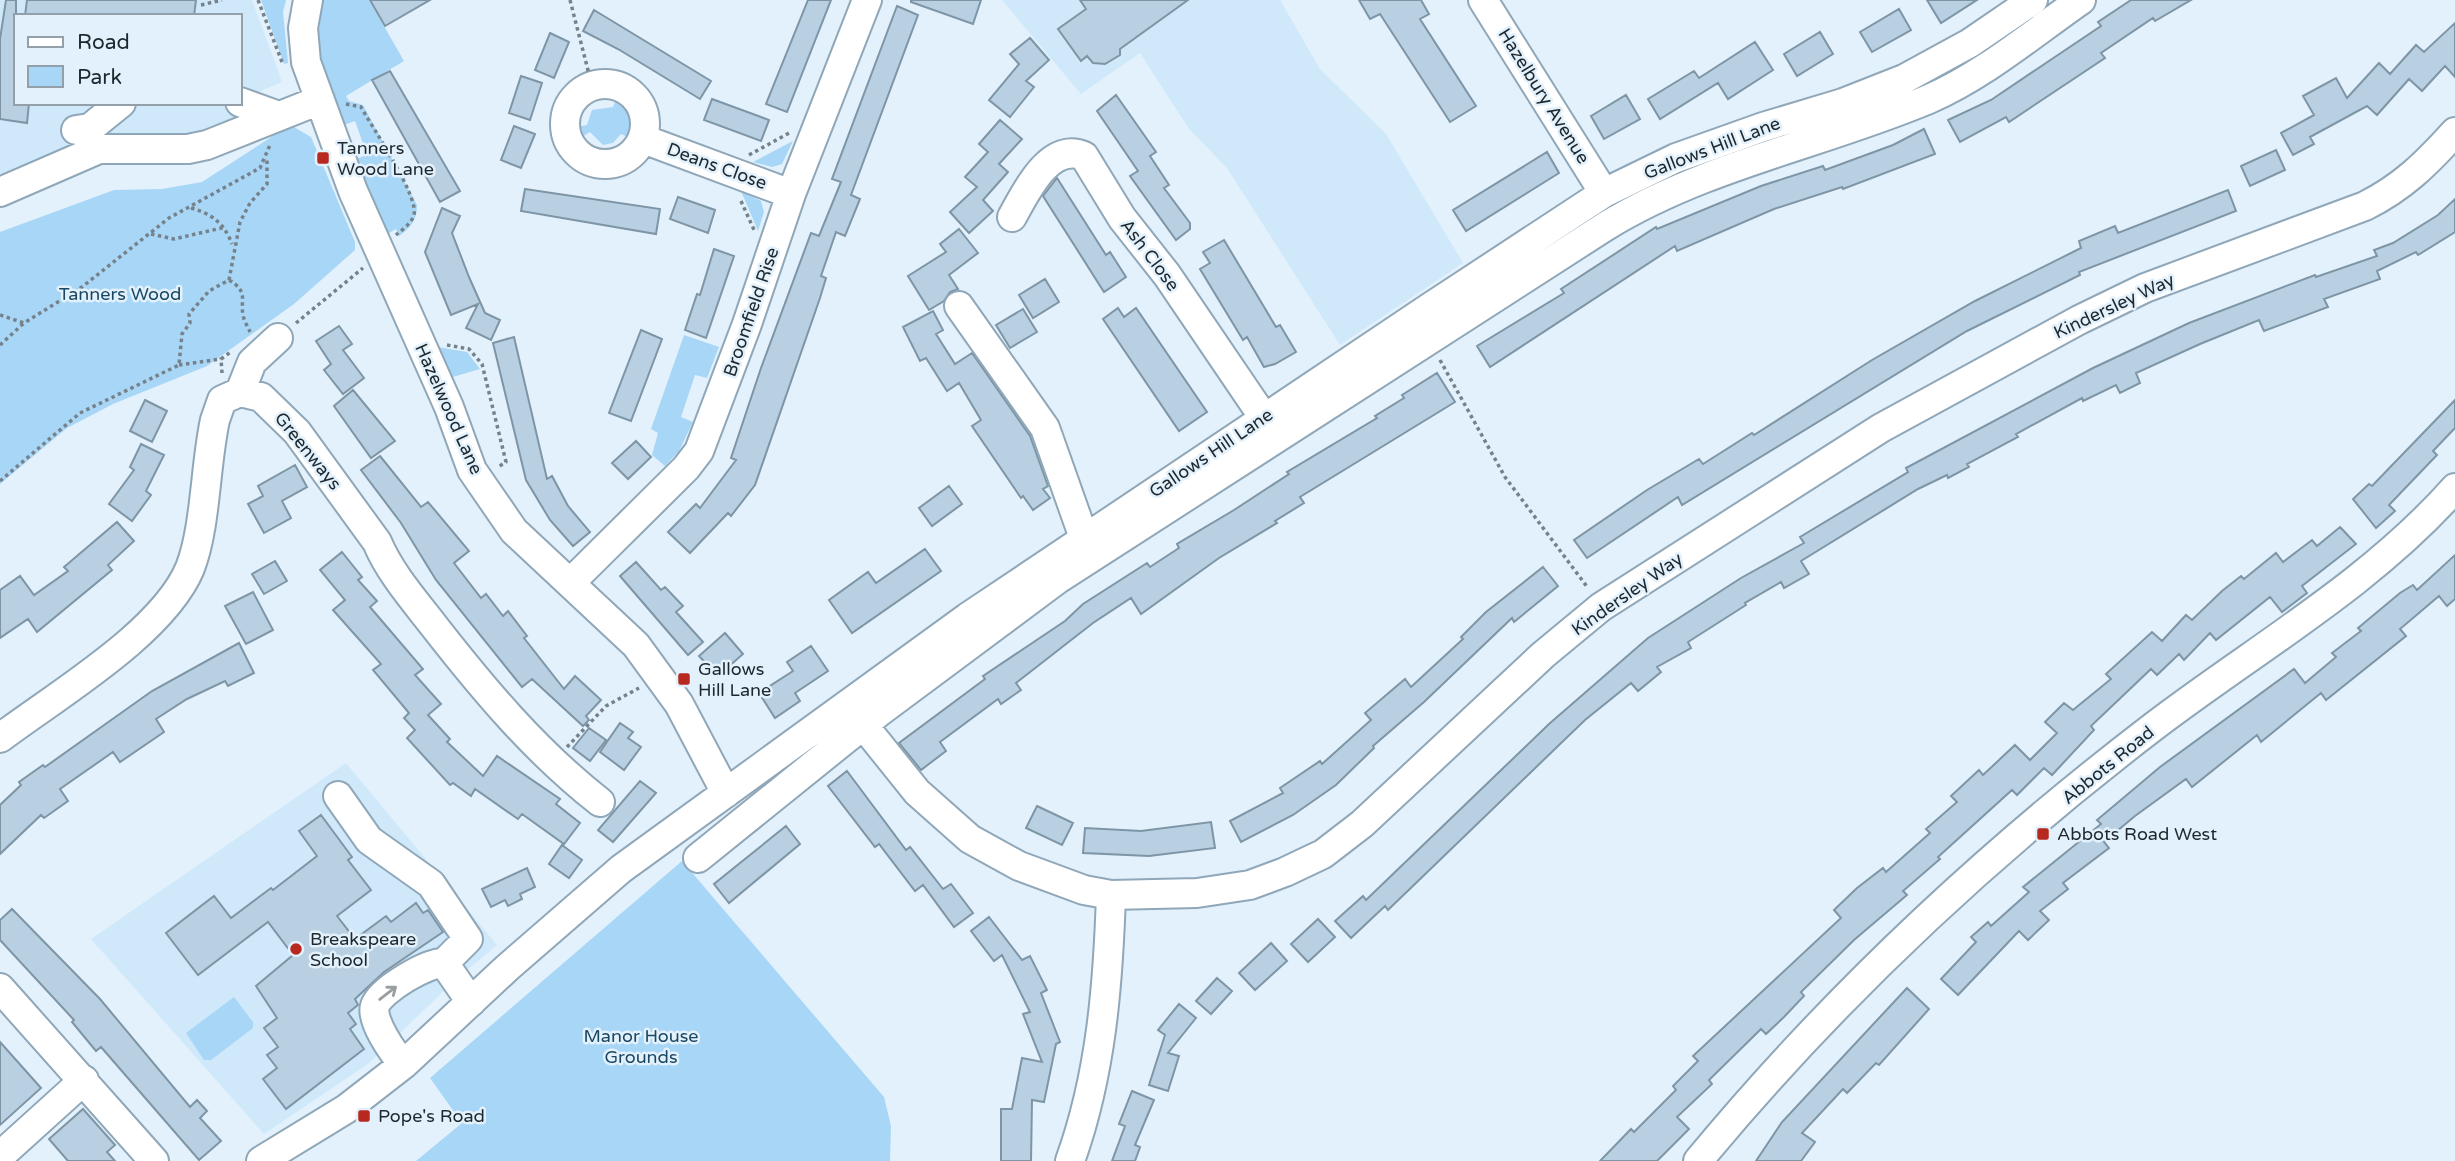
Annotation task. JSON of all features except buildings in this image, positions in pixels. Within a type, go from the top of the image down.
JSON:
[{"type":"street","name":"Hazelwood Lane","points":[[308,0],[303,46],[332,102],[372,237],[449,407],[472,470],[514,531],[613,621],[657,673],[679,704],[726,793]]},
{"type":"street","name":"Broomfield Rise","points":[[570,583],[686,468],[699,451],[747,324],[791,194],[867,0]]},
{"type":"street","name":"Hazelbury Avenue","points":[[1483,0],[1604,193]]},
{"type":"street","name":"Gallows Hill Lane","points":[[261,1161],[345,1109],[404,1064],[610,878],[726,793],[855,716],[1434,326],[1604,193],[1676,158],[1763,127],[1843,103],[1904,79],[2034,10],[2081,0]]},
{"type":"street","name":"Gallows Hill Lane","points":[[698,858],[968,617],[1264,418],[1434,326],[1637,208],[1679,188],[1931,98],[1994,62],[2034,10]]},
{"type":"street","points":[[0,192],[90,152],[207,145],[273,128],[332,102]]},
{"type":"street","points":[[242,104],[273,128]]},
{"type":"street","points":[[76,130],[90,128],[119,105]]},
{"type":"street","name":"Kindersley Way","points":[[855,716],[917,792],[970,838],[993,853],[1051,880],[1111,895],[1197,893],[1251,885],[1322,854],[1362,824],[1543,655],[1601,607],[1881,428],[2078,320],[2145,288],[2365,206],[2393,192],[2415,176],[2455,132]]},
{"type":"street","name":"Deans Close","points":[[643,139],[791,194]]},
{"type":"street","name":"Ash Close","points":[[1025,205],[1035,175],[1052,161],[1078,153],[1089,160],[1113,205],[1167,275],[1264,418]]},
{"type":"street","points":[[959,306],[1045,428],[1084,538]]},
{"type":"street","points":[[0,738],[117,651],[153,621],[175,597],[195,550],[215,420],[222,400],[240,392],[252,362],[275,333]]},
{"type":"street","name":"Greenways","points":[[240,392],[261,397],[297,432],[377,542],[407,591],[516,727],[552,763],[600,802]]},
{"type":"street","name":"Abbots Road","points":[[1698,1161],[1789,1055],[1896,947],[1963,886],[2153,727],[2328,603],[2435,510],[2455,488]]},
{"type":"street","points":[[338,796],[369,840],[431,884],[468,939],[444,963],[422,967],[375,1006],[375,1014],[391,1051],[404,1064]]},
{"type":"street","points":[[1070,1161],[1088,1105],[1100,1050],[1111,895]]},
{"type":"street","points":[[444,963],[471,1002]]},
{"type":"street","points":[[0,988],[154,1161]]},
{"type":"street","points":[[0,1156],[84,1080]]},
{"type":"path","points":[[201,5],[222,0]]},
{"type":"path","points":[[258,0],[283,65]]},
{"type":"path","points":[[569,0],[590,78]]},
{"type":"path","points":[[332,102],[361,107],[411,196],[414,214],[408,225],[394,236]]},
{"type":"path","points":[[229,280],[233,246],[250,203],[267,184],[267,158],[273,128]]},
{"type":"path","points":[[738,161],[794,130]]},
{"type":"path","points":[[0,345],[24,323],[82,288],[169,218],[260,168],[267,158]]},
{"type":"path","points":[[738,194],[757,236]]},
{"type":"path","points":[[190,207],[206,212],[226,227],[233,246]]},
{"type":"path","points":[[150,234],[174,239],[226,227]]},
{"type":"path","points":[[229,280],[241,292],[245,304],[242,313],[275,333],[370,262]]},
{"type":"path","points":[[179,365],[182,334],[190,323],[189,314],[208,291],[229,280]]},
{"type":"path","points":[[0,315],[24,323]]},
{"type":"path","points":[[1434,326],[1481,438],[1505,477],[1601,607]]},
{"type":"path","points":[[443,345],[469,349],[482,364],[506,462],[498,467]]},
{"type":"path","points":[[0,481],[80,413],[179,365],[221,359]]},
{"type":"path","points":[[552,763],[606,706],[641,686]]},
{"type":"shaded area","points":[[0,0],[252,0],[282,82],[247,97],[240,123],[0,184]]},
{"type":"shaded area","points":[[1002,0],[1280,0],[1320,69],[1386,134],[1463,263],[1340,345],[1227,168],[1189,129],[1140,53],[1081,94]]},
{"type":"shaded area","name":"Breakspeare School","points":[[346,763],[497,945],[454,981],[368,1064],[264,1134],[91,939]]},
{"type":"green space","points":[[261,0],[286,0],[283,12],[288,63],[284,64]]},
{"type":"green space","points":[[323,0],[369,0],[404,61],[346,96],[349,101],[363,105],[417,205],[414,219],[407,229],[399,236],[396,229],[389,233],[396,250],[389,253],[353,160],[367,155],[355,121],[341,126],[325,80],[319,33]]},
{"type":"green space","points":[[617,96],[627,105],[632,115],[632,139],[621,134],[613,143],[603,145],[590,132],[577,140],[573,128],[587,125],[592,110],[613,107]]},
{"type":"green space","name":"Tanners Wood","points":[[294,127],[311,137],[355,242],[355,250],[294,304],[207,366],[113,404],[67,428],[0,484],[0,232],[114,190],[162,189],[202,182],[279,132]]},
{"type":"green space","points":[[793,141],[782,164],[772,167],[753,162]]},
{"type":"green space","points":[[741,191],[761,201],[764,212],[758,231]]},
{"type":"green space","points":[[410,281],[438,347],[467,352],[480,369],[446,379],[402,284]]},
{"type":"green space","points":[[684,335],[719,347],[707,378],[695,375],[681,417],[693,422],[679,451],[665,466],[652,455],[658,433],[651,429]]},
{"type":"green space","name":"Manor House Grounds","points":[[682,861],[884,1097],[891,1126],[890,1161],[416,1161],[462,1123],[430,1078]]},
{"type":"green space","points":[[234,997],[253,1022],[253,1028],[211,1060],[204,1060],[186,1033]]},
{"type":"place","name":"Tanners Wood Lane","points":[[323,158]]},
{"type":"place","name":"Gallows Hill Lane","points":[[684,679]]},
{"type":"place","name":"Abbots Road West","points":[[2043,834]]},
{"type":"place","name":"Breakspeare School","points":[[296,949]]},
{"type":"place","name":"Pope's Road","points":[[364,1116]]}]
